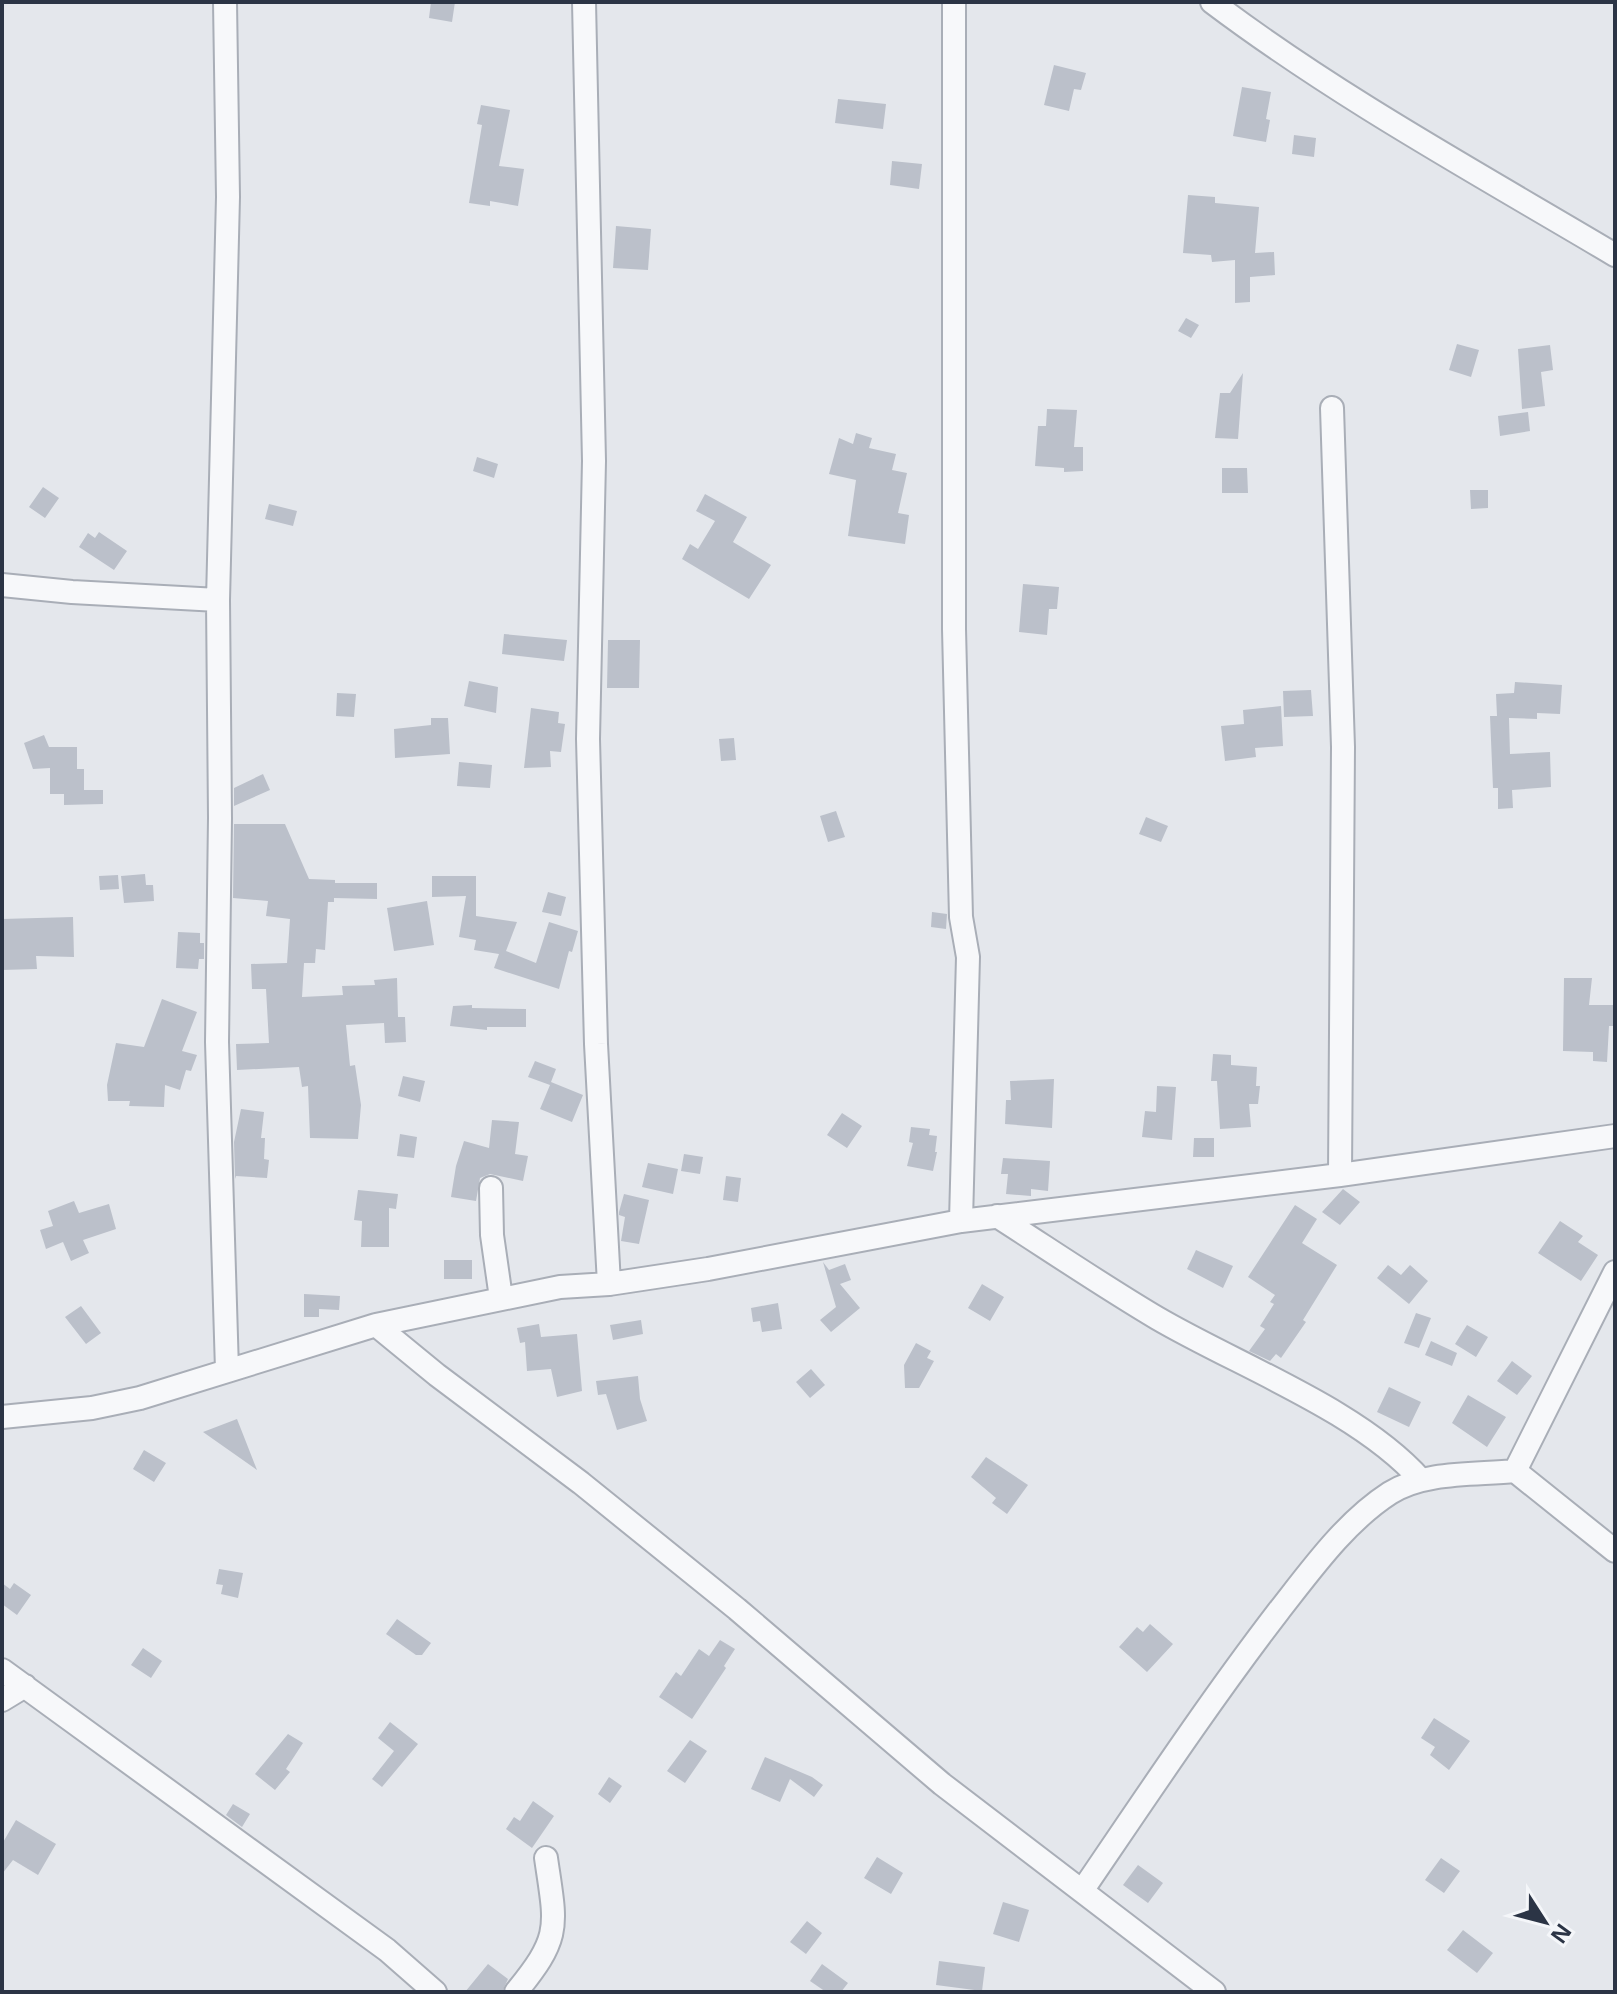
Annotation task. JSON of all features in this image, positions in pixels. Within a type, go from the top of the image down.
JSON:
[{"type":"street","points":[[225,2],[228,197],[218,600],[220,818],[217,1042],[227,1370]]},
{"type":"street","points":[[584,2],[594,461],[588,739],[596,1044],[609,1284]]},
{"type":"street","points":[[954,2],[954,629],[961,917],[968,957],[961,1221]]},
{"type":"street","points":[[1212,2],[1298,62],[1423,141],[1615,255]]},
{"type":"street","points":[[1332,408],[1343,747],[1340,1175]]},
{"type":"street","points":[[2,585],[218,600]]},
{"type":"street","points":[[2,1417],[92,1408],[140,1398],[376,1325],[560,1287],[609,1284],[708,1269],[961,1221],[1340,1175],[1615,1136]]},
{"type":"street","points":[[491,1188],[492,1235],[501,1298]]},
{"type":"street","points":[[997,1216],[1158,1318],[1327,1409],[1385,1445],[1402,1458],[1421,1480]]},
{"type":"street","points":[[1515,1471],[1615,1272]]},
{"type":"street","points":[[376,1325],[581,1483],[737,1609],[942,1784],[1214,1992]]},
{"type":"street","points":[[1082,1891],[1224,1683],[1316,1564],[1367,1511],[1392,1492],[1421,1480],[1515,1471],[1615,1551]]},
{"type":"street","points":[[2,1670],[387,1950],[435,1992]]},
{"type":"street","points":[[2,1700],[25,1686]]},
{"type":"street","points":[[516,1992],[551,1943],[554,1918],[546,1858]]},
{"type":"building","points":[[431,2],[455,2],[452,22],[429,18]]},
{"type":"building","points":[[1054,65],[1086,73],[1081,90],[1074,89],[1069,111],[1044,105]]},
{"type":"building","points":[[1242,87],[1271,92],[1266,142],[1233,136]]},
{"type":"building","points":[[838,99],[886,104],[883,129],[835,123]]},
{"type":"building","points":[[481,105],[510,110],[499,166],[524,169],[518,206],[490,201],[490,206],[469,203],[482,125],[477,124]]},
{"type":"building","points":[[1294,135],[1316,138],[1314,157],[1292,154]]},
{"type":"building","points":[[892,161],[922,164],[919,189],[890,185]]},
{"type":"building","points":[[1188,195],[1215,197],[1215,203],[1259,207],[1255,253],[1274,252],[1275,275],[1250,277],[1250,302],[1235,303],[1235,260],[1212,262],[1211,255],[1183,253]]},
{"type":"building","points":[[616,226],[651,229],[648,270],[613,268]]},
{"type":"building","points":[[1186,318],[1199,325],[1191,338],[1178,331]]},
{"type":"building","points":[[1457,344],[1479,350],[1471,377],[1449,370]]},
{"type":"building","points":[[1550,345],[1553,370],[1541,372],[1545,406],[1522,409],[1518,349]]},
{"type":"building","points":[[1243,373],[1238,439],[1215,438],[1220,393],[1230,393]]},
{"type":"building","points":[[1047,409],[1077,410],[1074,447],[1083,447],[1083,471],[1064,472],[1064,468],[1035,466],[1038,426],[1046,426]]},
{"type":"building","points":[[1528,412],[1530,431],[1500,436],[1498,416]]},
{"type":"building","points":[[856,433],[872,438],[869,448],[896,454],[892,470],[907,473],[898,513],[909,515],[905,544],[848,536],[856,480],[829,474],[839,438],[853,444]]},
{"type":"building","points":[[477,457],[498,464],[494,478],[473,471]]},
{"type":"building","points":[[1222,468],[1247,468],[1248,493],[1222,493]]},
{"type":"building","points":[[43,487],[59,498],[45,518],[29,507]]},
{"type":"building","points":[[1470,490],[1488,490],[1488,508],[1471,509]]},
{"type":"building","points":[[705,494],[747,517],[733,542],[771,565],[749,599],[682,559],[690,544],[698,549],[715,521],[696,511]]},
{"type":"building","points":[[269,504],[297,511],[293,526],[265,519]]},
{"type":"building","points":[[99,532],[127,551],[114,570],[79,547],[88,533],[95,538]]},
{"type":"building","points":[[1023,584],[1059,587],[1057,609],[1049,609],[1047,635],[1019,632]]},
{"type":"building","points":[[504,634],[567,640],[564,661],[502,654]]},
{"type":"building","points":[[608,640],[640,640],[639,688],[607,688]]},
{"type":"building","points":[[469,681],[498,687],[496,713],[464,706]]},
{"type":"building","points":[[1515,682],[1562,685],[1560,714],[1537,713],[1537,719],[1509,718],[1510,754],[1550,752],[1551,787],[1512,790],[1513,808],[1498,809],[1498,788],[1493,788],[1490,716],[1497,716],[1496,694],[1514,693]]},
{"type":"building","points":[[1311,690],[1313,716],[1284,717],[1283,691]]},
{"type":"building","points":[[337,693],[356,694],[354,717],[336,716]]},
{"type":"building","points":[[1281,706],[1283,746],[1255,748],[1256,757],[1225,761],[1221,726],[1244,724],[1243,710]]},
{"type":"building","points":[[531,708],[559,712],[558,723],[565,724],[561,752],[550,751],[551,767],[524,768]]},
{"type":"building","points":[[431,718],[448,718],[450,754],[395,758],[394,729],[431,725]]},
{"type":"building","points":[[44,735],[49,747],[77,747],[77,769],[84,769],[84,790],[103,790],[103,804],[64,805],[64,794],[50,794],[50,768],[33,769],[24,743]]},
{"type":"building","points":[[734,738],[736,760],[721,761],[719,739]]},
{"type":"building","points":[[459,762],[492,765],[490,788],[457,786]]},
{"type":"building","points":[[263,774],[270,790],[234,806],[234,788]]},
{"type":"building","points":[[836,811],[845,837],[828,842],[820,816]]},
{"type":"building","points":[[1146,817],[1168,826],[1161,842],[1139,834]]},
{"type":"building","points":[[234,824],[285,824],[309,879],[335,880],[335,883],[377,883],[377,899],[334,898],[334,902],[328,902],[325,950],[316,949],[315,963],[304,963],[302,997],[343,995],[342,986],[375,985],[374,980],[397,978],[398,1017],[405,1017],[406,1042],[385,1043],[384,1023],[346,1025],[350,1066],[355,1065],[361,1105],[358,1139],[310,1138],[308,1086],[302,1087],[299,1067],[237,1070],[236,1044],[269,1043],[266,989],[252,989],[251,964],[287,963],[290,919],[266,916],[268,901],[233,898]]},
{"type":"building","points":[[145,874],[146,885],[153,885],[154,901],[124,903],[121,876]]},
{"type":"building","points":[[118,875],[119,889],[100,890],[99,876]]},
{"type":"building","points":[[432,876],[476,876],[476,916],[517,922],[506,951],[536,963],[549,922],[578,931],[559,989],[494,968],[499,954],[474,950],[476,940],[459,937],[466,896],[432,897]]},
{"type":"building","points":[[548,892],[566,897],[561,916],[542,912]]},
{"type":"building","points":[[427,901],[434,945],[394,951],[387,908]]},
{"type":"building","points":[[932,912],[947,914],[946,929],[931,927]]},
{"type":"building","points":[[73,917],[74,957],[36,956],[37,969],[2,970],[2,919]]},
{"type":"building","points":[[178,932],[200,933],[200,943],[204,943],[204,959],[199,959],[198,969],[176,968]]},
{"type":"building","points":[[1564,978],[1592,978],[1589,1005],[1615,1005],[1615,1026],[1609,1026],[1607,1062],[1593,1061],[1593,1052],[1563,1051]]},
{"type":"building","points":[[162,999],[197,1012],[182,1051],[197,1055],[191,1071],[186,1070],[180,1090],[165,1085],[164,1107],[129,1106],[130,1101],[108,1101],[107,1085],[116,1043],[144,1047]]},
{"type":"building","points":[[472,1005],[472,1008],[526,1009],[526,1027],[487,1027],[487,1030],[450,1026],[453,1006]]},
{"type":"building","points":[[1213,1054],[1231,1055],[1231,1065],[1257,1067],[1256,1086],[1260,1086],[1258,1104],[1249,1104],[1251,1127],[1220,1129],[1217,1081],[1211,1081]]},
{"type":"building","points":[[535,1061],[556,1069],[551,1082],[583,1095],[572,1122],[540,1109],[550,1085],[528,1077]]},
{"type":"building","points":[[403,1076],[425,1081],[420,1102],[398,1096]]},
{"type":"building","points":[[1054,1079],[1052,1128],[1005,1124],[1006,1100],[1011,1100],[1010,1081]]},
{"type":"building","points":[[1157,1086],[1176,1087],[1172,1140],[1142,1137],[1145,1111],[1156,1112]]},
{"type":"building","points":[[241,1109],[264,1112],[261,1138],[265,1138],[264,1159],[269,1160],[267,1178],[236,1176],[235,1179],[234,1142]]},
{"type":"building","points":[[842,1113],[862,1126],[847,1148],[827,1135]]},
{"type":"building","points":[[492,1120],[519,1122],[515,1154],[528,1156],[523,1181],[490,1174],[480,1178],[476,1201],[451,1197],[464,1141],[489,1148]]},
{"type":"building","points":[[911,1127],[930,1129],[929,1135],[937,1136],[933,1171],[907,1166],[913,1143],[909,1142]]},
{"type":"building","points":[[400,1134],[417,1137],[414,1158],[397,1156]]},
{"type":"building","points":[[1194,1138],[1214,1138],[1214,1157],[1193,1157]]},
{"type":"building","points":[[684,1154],[703,1157],[700,1174],[681,1171]]},
{"type":"building","points":[[1003,1158],[1050,1161],[1048,1191],[1031,1189],[1031,1196],[1006,1194],[1008,1174],[1001,1174]]},
{"type":"building","points":[[648,1163],[678,1169],[673,1194],[642,1187]]},
{"type":"building","points":[[726,1176],[741,1178],[738,1202],[723,1200]]},
{"type":"building","points":[[1343,1189],[1360,1202],[1340,1225],[1322,1212]]},
{"type":"building","points":[[358,1190],[398,1194],[396,1209],[389,1208],[389,1247],[361,1247],[362,1221],[354,1220]]},
{"type":"building","points":[[624,1194],[649,1200],[639,1244],[621,1241],[625,1217],[619,1212]]},
{"type":"building","points":[[74,1201],[79,1213],[109,1204],[116,1229],[83,1240],[89,1253],[71,1261],[63,1242],[46,1249],[40,1230],[53,1226],[48,1211]]},
{"type":"building","points":[[1295,1205],[1317,1219],[1302,1243],[1337,1265],[1303,1320],[1306,1322],[1281,1358],[1276,1354],[1270,1361],[1249,1351],[1265,1329],[1260,1326],[1274,1304],[1270,1302],[1275,1295],[1248,1277]]},
{"type":"building","points":[[1560,1221],[1583,1236],[1578,1242],[1598,1255],[1581,1281],[1538,1253]]},
{"type":"building","points":[[1196,1250],[1233,1266],[1223,1288],[1187,1269]]},
{"type":"building","points":[[444,1260],[472,1260],[472,1279],[444,1279]]},
{"type":"building","points":[[823,1262],[829,1270],[845,1264],[851,1280],[840,1284],[860,1308],[831,1332],[820,1320],[836,1307]]},
{"type":"building","points":[[1388,1265],[1401,1275],[1410,1265],[1428,1281],[1409,1304],[1377,1278]]},
{"type":"building","points":[[982,1284],[1004,1297],[990,1321],[968,1308]]},
{"type":"building","points":[[304,1294],[340,1296],[339,1310],[319,1309],[319,1317],[304,1317]]},
{"type":"building","points":[[778,1303],[782,1329],[762,1332],[760,1321],[753,1322],[751,1308]]},
{"type":"building","points":[[81,1306],[101,1333],[86,1344],[65,1317]]},
{"type":"building","points":[[1416,1313],[1431,1318],[1419,1348],[1404,1343]]},
{"type":"building","points":[[641,1320],[643,1334],[613,1340],[610,1325]]},
{"type":"building","points":[[539,1324],[541,1337],[577,1334],[582,1391],[557,1397],[551,1369],[527,1371],[525,1342],[520,1343],[517,1328]]},
{"type":"building","points":[[1467,1325],[1488,1337],[1476,1357],[1455,1344]]},
{"type":"building","points":[[1431,1341],[1457,1353],[1452,1366],[1425,1355]]},
{"type":"building","points":[[916,1343],[931,1351],[927,1358],[934,1361],[919,1388],[905,1388],[904,1365]]},
{"type":"building","points":[[1512,1361],[1532,1376],[1517,1395],[1497,1381]]},
{"type":"building","points":[[811,1369],[825,1385],[810,1398],[796,1382]]},
{"type":"building","points":[[638,1376],[640,1399],[647,1421],[617,1430],[606,1394],[598,1395],[596,1381]]},
{"type":"building","points":[[1389,1387],[1421,1402],[1409,1427],[1377,1412]]},
{"type":"building","points":[[1468,1395],[1506,1417],[1487,1447],[1452,1423]]},
{"type":"building","points":[[237,1419],[257,1470],[203,1432]]},
{"type":"building","points":[[144,1450],[166,1463],[154,1482],[133,1469]]},
{"type":"building","points":[[986,1457],[1028,1485],[1007,1514],[992,1503],[996,1498],[971,1477]]},
{"type":"building","points":[[219,1569],[243,1573],[238,1598],[221,1594],[223,1585],[216,1584]]},
{"type":"building","points":[[2,1583],[10,1589],[14,1583],[31,1595],[17,1615],[2,1604]]},
{"type":"building","points":[[397,1619],[431,1643],[422,1655],[416,1655],[386,1634]]},
{"type":"building","points":[[1150,1624],[1173,1644],[1147,1672],[1119,1647],[1137,1627],[1143,1632]]},
{"type":"building","points":[[720,1640],[735,1649],[692,1719],[659,1697],[676,1672],[681,1676],[699,1649],[709,1656]]},
{"type":"building","points":[[143,1648],[162,1661],[151,1678],[131,1665]]},
{"type":"building","points":[[1434,1718],[1470,1741],[1449,1770],[1430,1755],[1435,1747],[1421,1738]]},
{"type":"building","points":[[390,1722],[418,1744],[382,1787],[372,1779],[394,1751],[378,1738]]},
{"type":"building","points":[[288,1734],[303,1743],[286,1769],[290,1772],[275,1790],[255,1774]]},
{"type":"building","points":[[690,1740],[707,1751],[685,1783],[667,1771]]},
{"type":"building","points":[[765,1757],[812,1777],[823,1785],[814,1797],[790,1779],[780,1802],[751,1789]]},
{"type":"building","points":[[609,1777],[622,1786],[610,1803],[598,1794]]},
{"type":"building","points":[[533,1801],[554,1816],[532,1848],[506,1829],[514,1817],[520,1821]]},
{"type":"building","points":[[233,1804],[250,1814],[242,1827],[226,1815]]},
{"type":"building","points":[[16,1820],[56,1844],[38,1875],[13,1860],[2,1874],[2,1844]]},
{"type":"building","points":[[877,1857],[903,1873],[891,1894],[864,1878]]},
{"type":"building","points":[[1441,1858],[1460,1871],[1444,1893],[1425,1880]]},
{"type":"building","points":[[1138,1865],[1163,1883],[1148,1903],[1123,1885]]},
{"type":"building","points":[[1003,1902],[1029,1910],[1019,1942],[993,1934]]},
{"type":"building","points":[[807,1921],[822,1933],[806,1954],[790,1942]]},
{"type":"building","points":[[1463,1930],[1493,1953],[1477,1973],[1447,1950]]},
{"type":"building","points":[[939,1961],[985,1967],[982,1991],[936,1985]]},
{"type":"building","points":[[488,1964],[508,1979],[502,1992],[465,1992]]},
{"type":"building","points":[[822,1964],[848,1983],[841,1992],[826,1992],[810,1981]]}]
